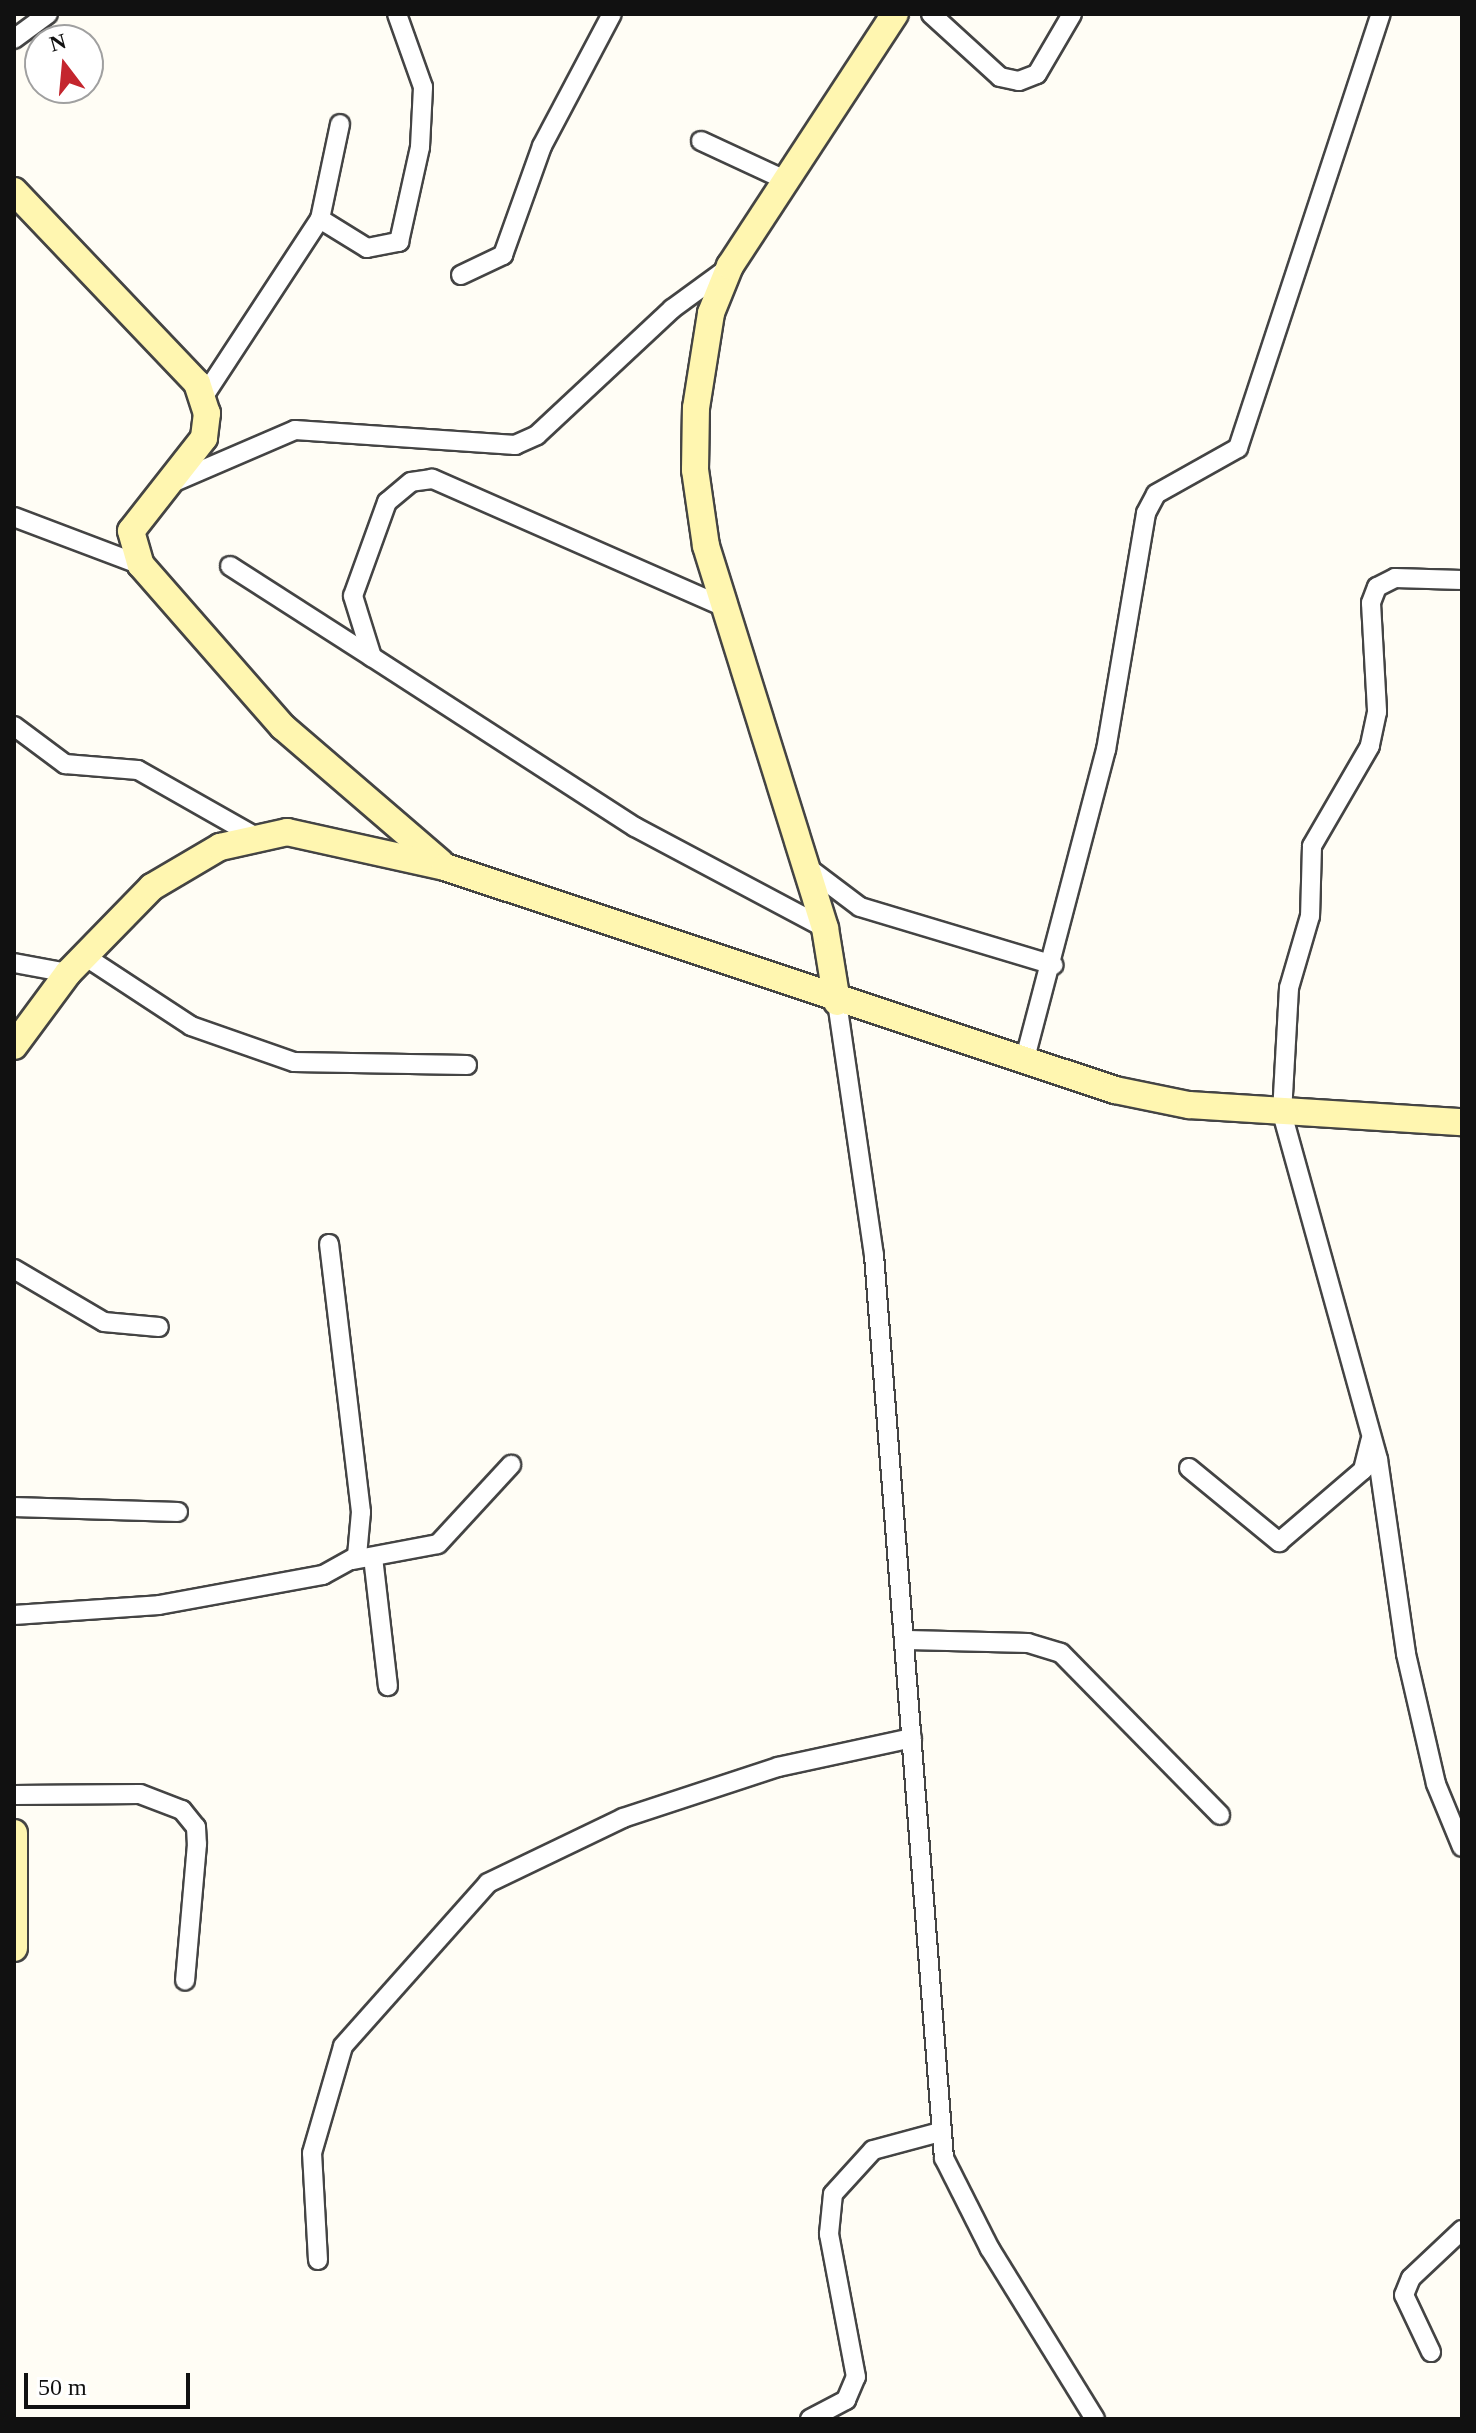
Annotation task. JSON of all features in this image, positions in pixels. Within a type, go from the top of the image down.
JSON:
[{"type":"street","points":[[14,39],[48,14]]},
{"type":"street","points":[[320,219],[367,248],[399,242],[420,147],[423,87],[397,14]]},
{"type":"street","points":[[461,275],[503,255],[542,146],[612,14]]},
{"type":"street","points":[[895,14],[730,266],[700,368],[695,470],[722,606],[825,928],[864,1152],[908,1640],[940,2132],[954,2181],[990,2249],[1053,2346],[1095,2419]]},
{"type":"street","points":[[931,14],[1000,77],[1019,81],[1037,74],[1072,14]]},
{"type":"street","points":[[1024,1062],[1053,965],[1106,750],[1146,513],[1156,494],[1238,448],[1381,14]]},
{"type":"street","points":[[202,399],[320,219],[340,124]]},
{"type":"street","points":[[701,141],[785,180]]},
{"type":"street","points":[[14,191],[197,383],[202,399],[204,438],[131,531],[141,565],[283,727],[445,867]]},
{"type":"street","points":[[165,487],[295,430],[515,445],[537,435],[672,309],[730,266]]},
{"type":"street","points":[[372,657],[353,596],[387,502],[411,482],[432,479],[722,606]]},
{"type":"street","points":[[14,517],[141,565]]},
{"type":"street","points":[[230,566],[635,827],[825,928]]},
{"type":"street","points":[[1462,580],[1395,578],[1377,587],[1371,603],[1377,712],[1370,746],[1312,846],[1310,916],[1289,988],[1282,1113],[1371,1434],[1406,1654],[1436,1784],[1462,1847]]},
{"type":"street","points":[[14,726],[65,764],[138,770],[254,836]]},
{"type":"street","points":[[14,1046],[75,964],[152,887],[198,858],[254,836],[327,836],[445,867],[837,1002],[1024,1062],[1159,1099],[1282,1113],[1462,1122]]},
{"type":"street","points":[[805,865],[860,907],[1053,965]]},
{"type":"street","points":[[14,963],[75,964],[191,1026],[268,1055],[350,1066],[467,1065]]},
{"type":"street","points":[[329,1244],[361,1512],[362,1544],[353,1560]]},
{"type":"street","points":[[14,1269],[104,1322],[159,1327]]},
{"type":"street","points":[[1189,1468],[1260,1533],[1290,1540],[1363,1470],[1371,1434]]},
{"type":"street","points":[[14,1615],[159,1605],[323,1575],[353,1560],[438,1544],[511,1465]]},
{"type":"street","points":[[14,1507],[178,1512]]},
{"type":"street","points":[[373,1557],[388,1686]]},
{"type":"street","points":[[908,1640],[1028,1643],[1061,1653],[1220,1815]]},
{"type":"street","points":[[318,2260],[312,2153],[343,2046],[488,1883],[623,1818],[778,1767],[912,1738]]},
{"type":"street","points":[[14,1795],[140,1794],[182,1810],[196,1827],[197,1844],[185,1980]]},
{"type":"street","points":[[14,1833],[14,1948]]},
{"type":"street","points":[[810,2419],[846,2400],[856,2377],[829,2234],[833,2194],[873,2150],[940,2132]]},
{"type":"street","points":[[1431,2352],[1404,2295],[1411,2278],[1462,2230]]}]
